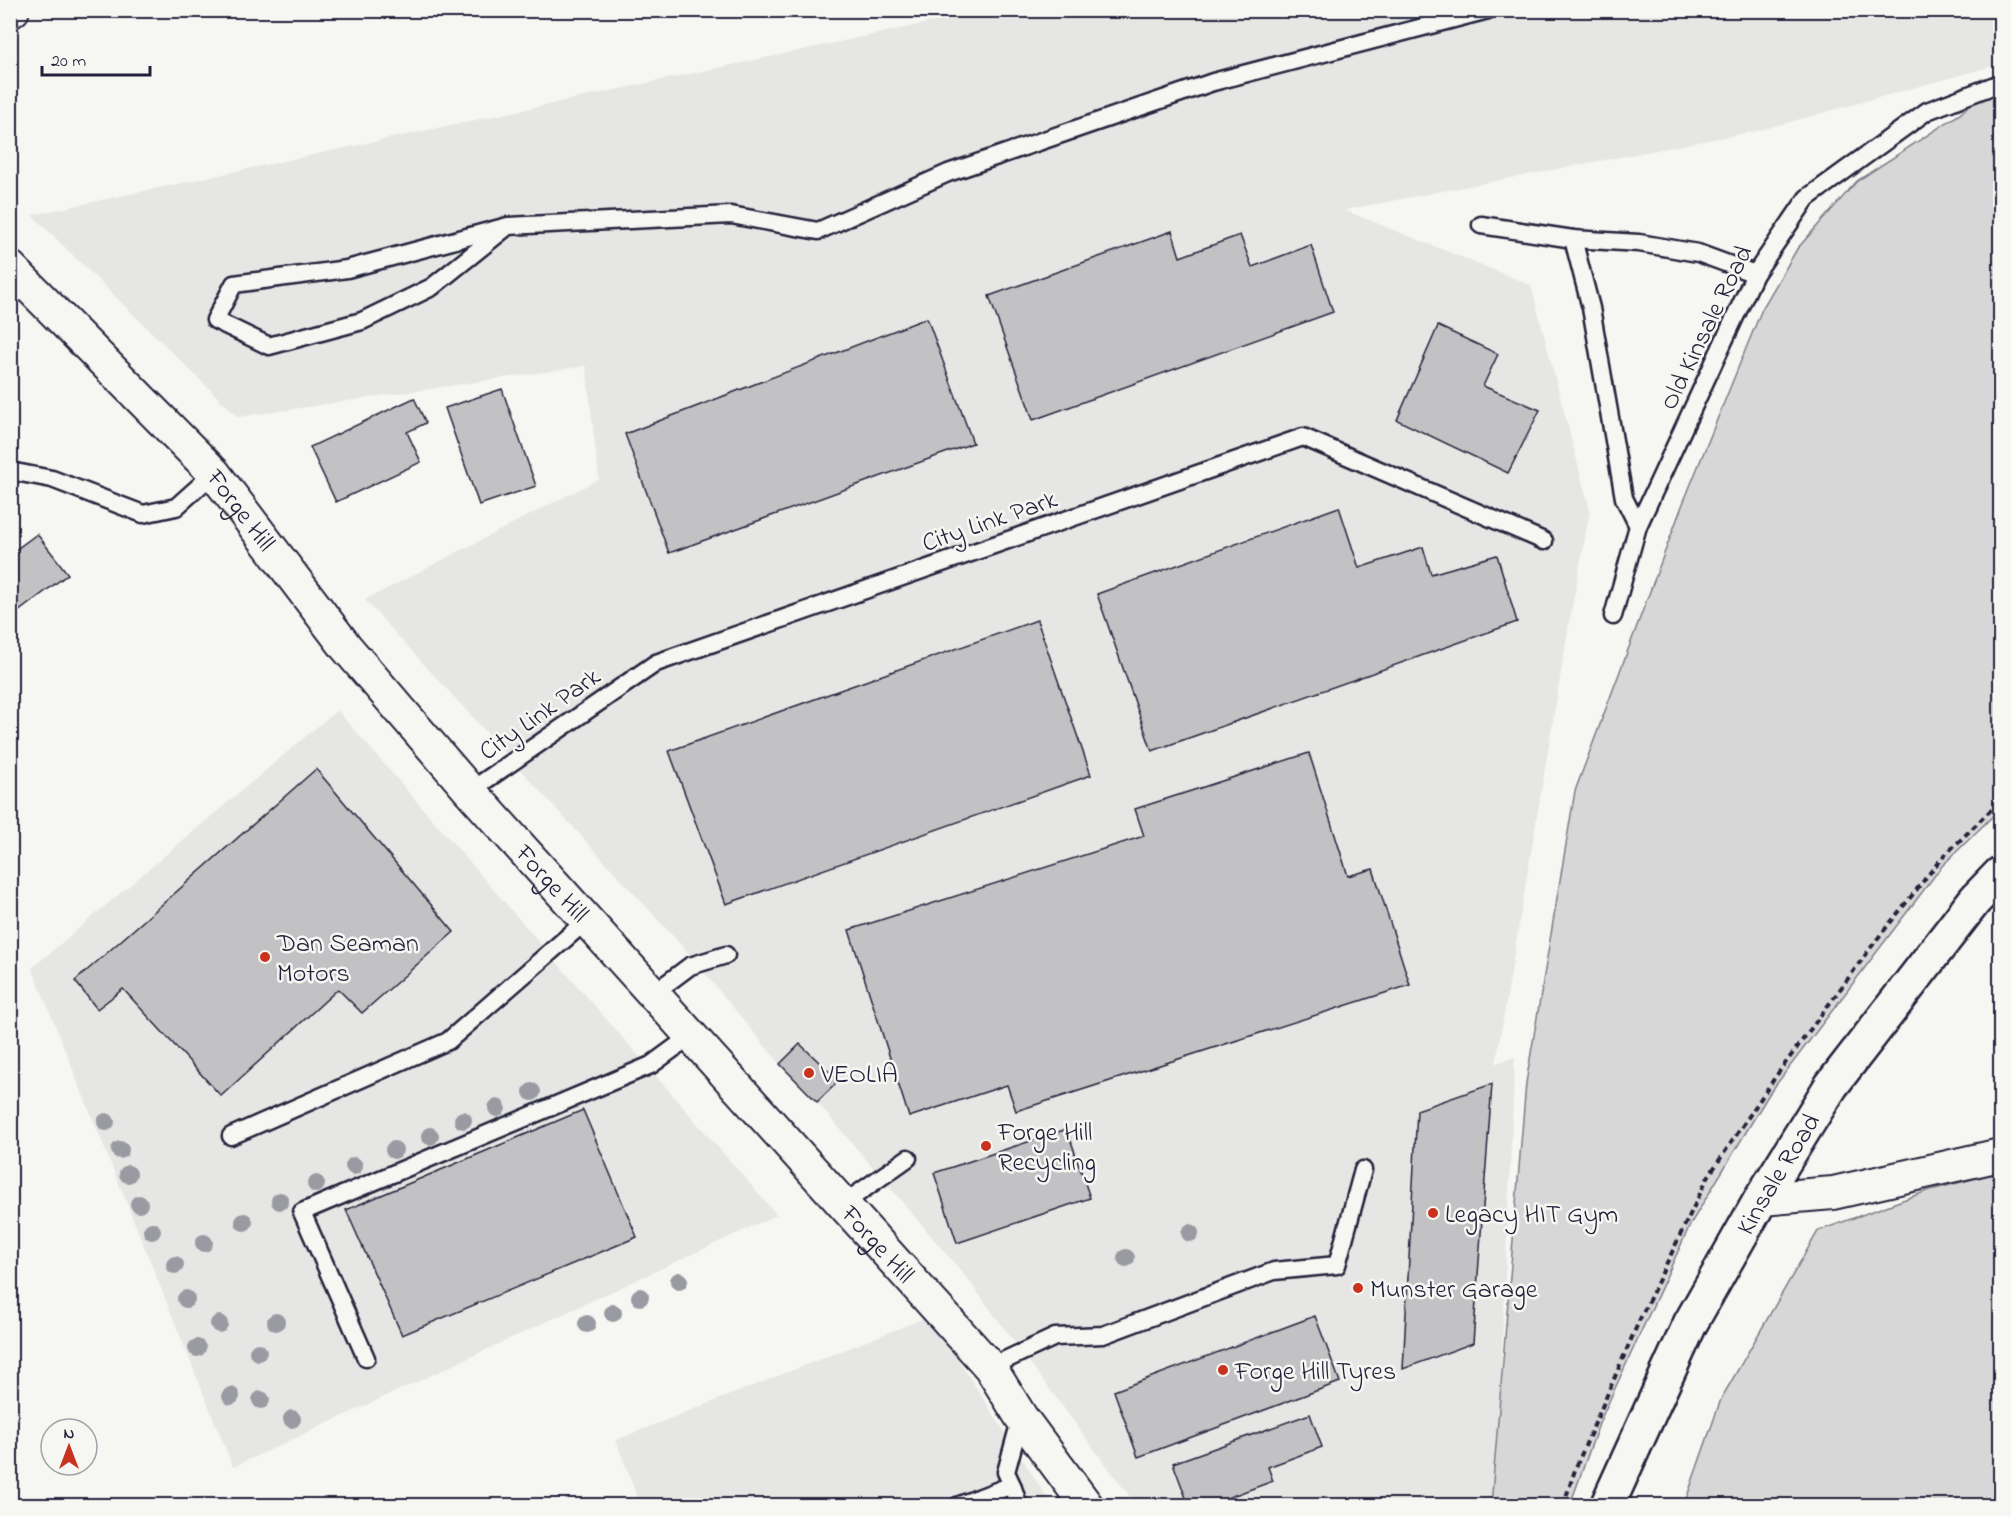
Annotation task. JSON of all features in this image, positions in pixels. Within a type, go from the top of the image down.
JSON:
[{"type":"highway","name":"Kinsale Road","points":[[1607,1506],[1690,1324],[1761,1199],[1831,1086],[1975,900],[2001,874]]},
{"type":"street","name":"Forge Hill","points":[[10,267],[213,472],[346,647],[470,791],[990,1367],[1021,1417],[1087,1506]]},
{"type":"street","points":[[1761,1199],[1833,1193],[2001,1155]]},
{"type":"lane","points":[[508,226],[432,287],[362,321],[269,346],[215,320],[234,284],[347,269],[508,226],[731,215],[818,231],[948,173],[1213,82],[1488,10]]},
{"type":"lane","name":"Old Kinsale Road","points":[[1613,616],[1638,526],[1755,274],[1807,198],[1927,111],[2001,83]]},
{"type":"lane","points":[[1480,225],[1573,239],[1639,243],[1698,253],[1755,274]]},
{"type":"lane","points":[[1573,239],[1591,308],[1624,498],[1638,526]]},
{"type":"lane","name":"City Link Park","points":[[470,791],[656,663],[1303,437],[1544,541]]},
{"type":"lane","points":[[10,471],[52,478],[143,514],[176,507],[213,472]]},
{"type":"lane","points":[[231,1136],[448,1041],[587,920]]},
{"type":"lane","points":[[654,993],[690,966],[726,955]]},
{"type":"lane","points":[[366,1358],[302,1212],[651,1065],[692,1035]]},
{"type":"lane","points":[[843,1204],[908,1158]]},
{"type":"lane","points":[[990,1367],[1055,1337],[1103,1335],[1274,1272],[1337,1266],[1363,1170]]},
{"type":"lane","points":[[1019,1506],[1006,1472],[1021,1417]]},
{"type":"lane","points":[[957,1506],[1012,1485]]},
{"type":"shaded area","points":[[983,11],[2000,11],[2000,64],[1761,130],[1344,210],[1531,285],[1590,511],[1496,1063],[1515,1057],[1495,1505],[1136,1505],[966,1277],[817,1102],[780,1064],[683,947],[365,600],[599,479],[586,366],[238,417],[32,215]]},
{"type":"shaded area","points":[[2000,75],[2000,809],[1942,866],[1769,1094],[1691,1223],[1600,1421],[1570,1505],[1491,1506],[1526,1083],[1575,791],[1682,506],[1762,309],[1797,249],[1857,181],[1960,114]]},
{"type":"shaded area","points":[[337,710],[777,1215],[233,1467],[32,968]]},
{"type":"shaded area","points":[[2000,1172],[2000,1505],[1684,1505],[1721,1399],[1818,1231],[1927,1191]]},
{"type":"shaded area","points":[[930,1316],[1052,1505],[640,1505],[616,1440]]},
{"type":"building","points":[[1172,231],[1180,257],[1240,235],[1252,267],[1311,245],[1333,312],[1033,420],[989,296]]},
{"type":"building","points":[[927,318],[973,443],[669,553],[625,434]]},
{"type":"building","points":[[1438,326],[1498,354],[1483,386],[1540,410],[1508,473],[1397,420]]},
{"type":"building","points":[[502,389],[536,486],[479,505],[445,408]]},
{"type":"building","points":[[414,398],[426,423],[407,432],[421,462],[336,502],[310,447]]},
{"type":"building","points":[[1339,507],[1359,568],[1423,547],[1431,574],[1497,555],[1517,622],[1152,751],[1097,594]]},
{"type":"building","points":[[37,534],[68,574],[10,618],[10,554]]},
{"type":"building","points":[[1037,620],[1091,775],[726,904],[669,751]]},
{"type":"building","points":[[1309,753],[1348,876],[1373,869],[1410,985],[1016,1111],[1007,1085],[909,1117],[849,930],[1144,836],[1135,809]]},
{"type":"building","name":"Dan Seaman Motors","points":[[316,769],[454,932],[362,1013],[338,989],[221,1096],[123,989],[97,1009],[75,981]]},
{"type":"building","name":"VEOLIA","points":[[800,1044],[839,1081],[817,1102],[780,1064]]},
{"type":"building","points":[[1492,1084],[1473,1343],[1403,1369],[1417,1110]]},
{"type":"building","points":[[583,1110],[637,1237],[402,1335],[346,1210]]},
{"type":"building","points":[[1067,1129],[1090,1198],[957,1243],[934,1173]]},
{"type":"building","points":[[1315,1316],[1340,1382],[1138,1457],[1114,1391]]},
{"type":"building","points":[[1310,1414],[1322,1447],[1268,1467],[1273,1481],[1205,1506],[1189,1506],[1173,1463]]},
{"type":"place","name":"Dan Seaman Motors","points":[[265,957]]},
{"type":"place","name":"VEOLIA","points":[[809,1073]]},
{"type":"place","name":"Forge Hill Recycling","points":[[986,1146]]},
{"type":"place","name":"Legacy HIT Gym","points":[[1433,1213]]},
{"type":"place","name":"Munster Garage","points":[[1358,1288]]},
{"type":"place","name":"Forge Hill Tyres","points":[[1223,1370]]}]
